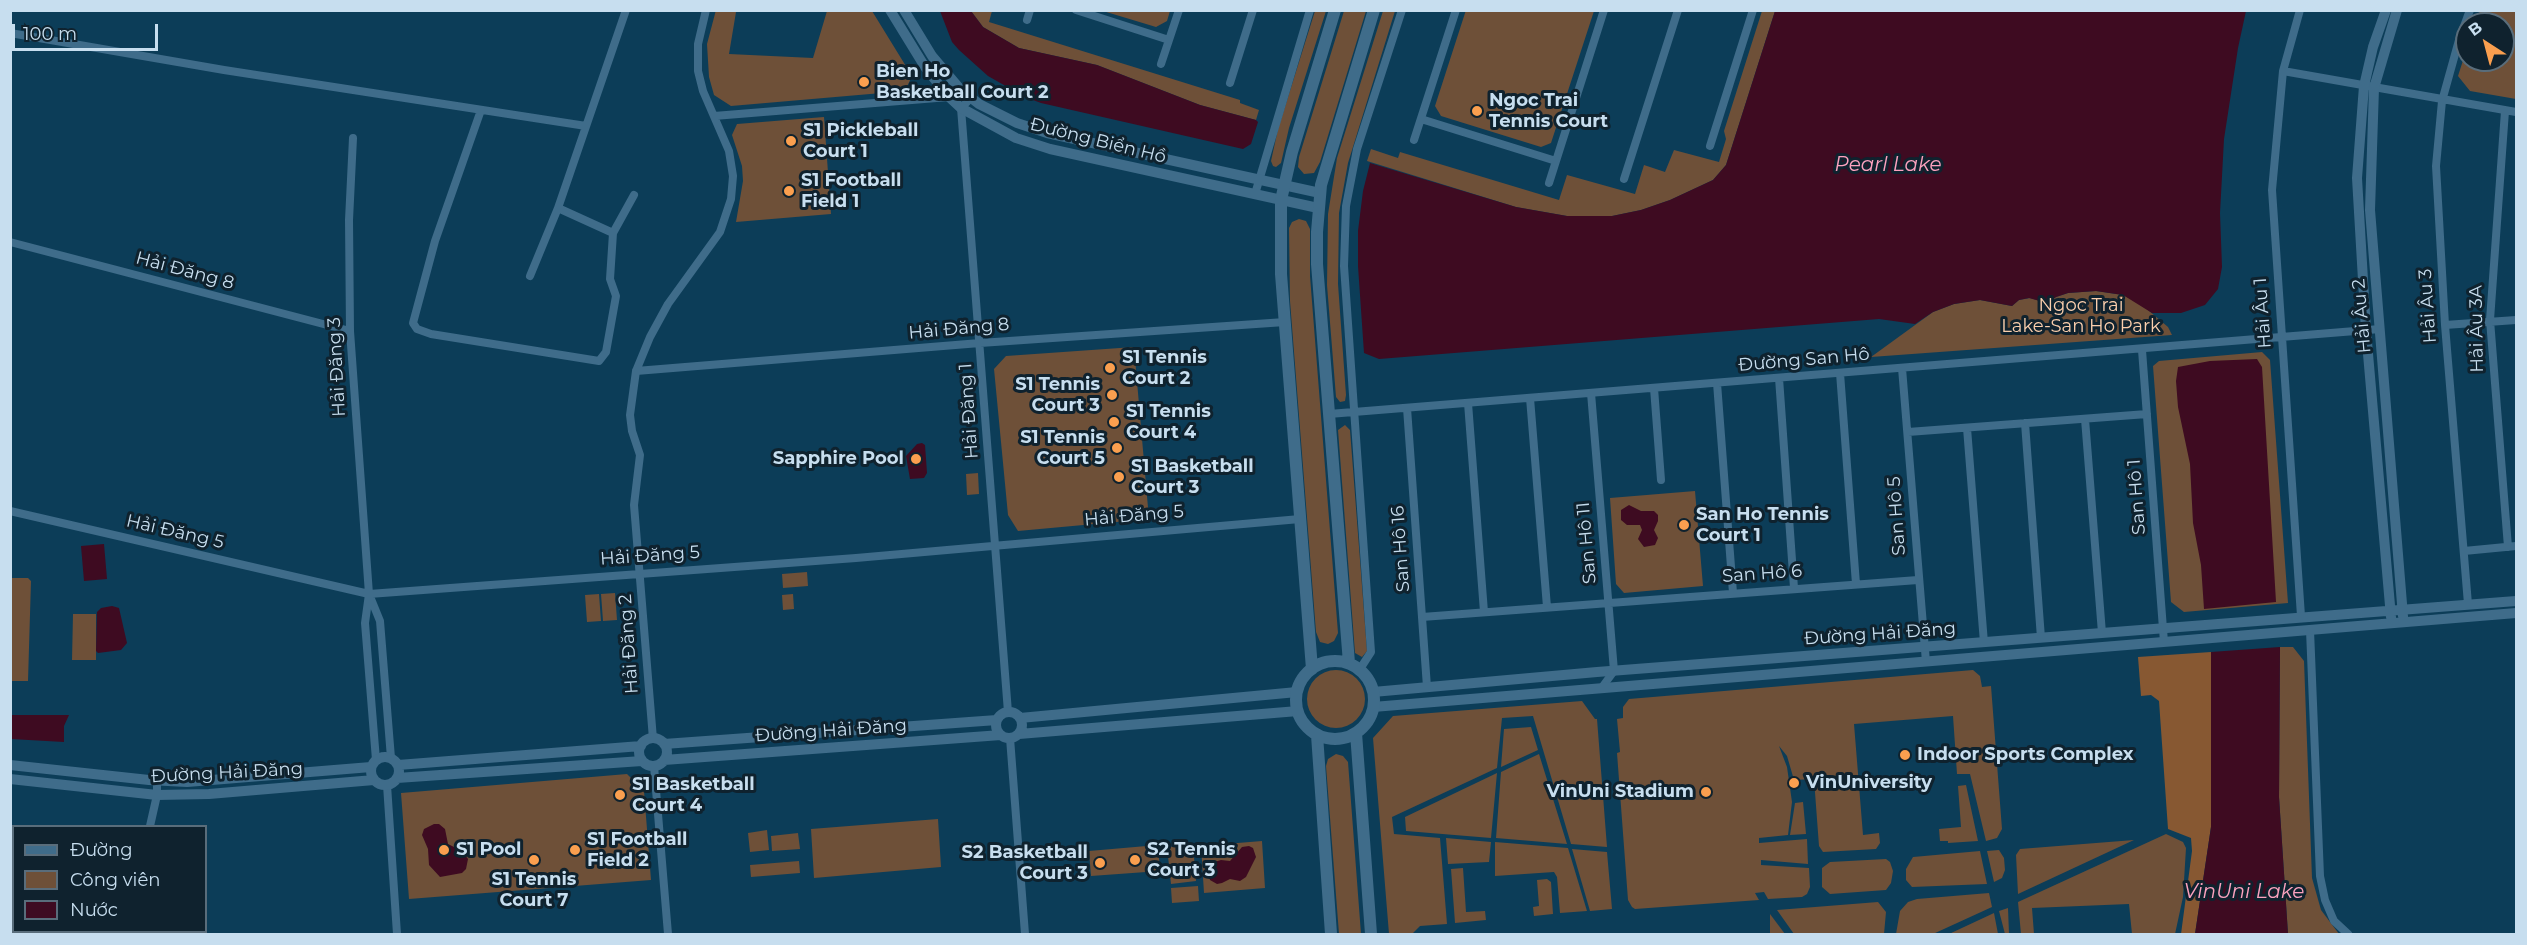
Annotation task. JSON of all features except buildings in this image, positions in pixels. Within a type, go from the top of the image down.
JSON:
[{"type":"main road","points":[[1312,669],[1281,274],[1281,200],[1283,186],[1335,10]]},
{"type":"main road","points":[[1354,666],[1317,264],[1318,208],[1328,160],[1374,10]]},
{"type":"main road","points":[[1333,661],[1354,666],[1366,676],[1373,692],[1370,717],[1356,733],[1344,738],[1317,735],[1303,721],[1298,711],[1297,692],[1301,682],[1312,669],[1333,661]]},
{"type":"main road","points":[[1356,733],[1371,934]]},
{"type":"main road","points":[[1317,735],[1331,934]]},
{"type":"street","points":[[530,276],[558,208],[626,10]]},
{"type":"street","name":"Hải Đăng 2","points":[[653,739],[634,505],[640,455],[630,421],[636,371],[662,313],[714,242],[728,212],[732,192],[732,167],[726,143],[703,91],[697,62],[699,36],[706,10]]},
{"type":"street","name":"Đường Biển Hồ","points":[[890,10],[925,67],[950,97],[961,108],[987,124],[1040,146],[1318,208]]},
{"type":"street","name":"Đường Biển Hồ","points":[[904,10],[932,56],[960,89],[994,112],[1039,131],[1320,193]]},
{"type":"street","points":[[1027,20],[1030,10]]},
{"type":"street","points":[[1076,10],[1169,40]]},
{"type":"street","points":[[1161,64],[1179,10]]},
{"type":"street","points":[[1230,83],[1253,10]]},
{"type":"street","points":[[1255,194],[1311,10]]},
{"type":"street","points":[[1354,666],[1371,652],[1344,266],[1346,206],[1358,149],[1402,10]]},
{"type":"street","points":[[1414,140],[1456,10]]},
{"type":"street","points":[[1549,183],[1604,10]]},
{"type":"street","points":[[1624,179],[1678,10]]},
{"type":"street","points":[[1710,146],[1753,10]]},
{"type":"street","name":"Hải Âu 1","points":[[2300,10],[2283,71],[2272,190],[2301,616]]},
{"type":"street","name":"Hải Âu 2","points":[[2386,10],[2373,47],[2357,178],[2366,331],[2390,610],[2398,623]]},
{"type":"street","name":"Hải Âu 2","points":[[2397,10],[2369,87],[2370,210],[2402,609],[2398,623]]},
{"type":"street","name":"Hải Âu 3","points":[[2468,604],[2445,325],[2436,166],[2442,101],[2470,10]]},
{"type":"street","points":[[10,33],[224,70],[586,126]]},
{"type":"street","points":[[2283,71],[2442,101],[2517,112]]},
{"type":"street","points":[[714,116],[950,97],[960,89]]},
{"type":"street","points":[[961,108],[971,98]]},
{"type":"street","name":"Hải Đăng 1","points":[[961,108],[1008,712]]},
{"type":"street","points":[[481,110],[435,241],[413,323],[417,329],[423,332],[599,361],[606,352],[616,296],[610,279],[613,233],[634,195]]},
{"type":"street","name":"Hải Âu 3A","points":[[2505,111],[2490,320],[2512,547]]},
{"type":"street","points":[[1421,119],[1556,161]]},
{"type":"street","name":"Hải Đăng 3","points":[[353,138],[349,220],[350,331],[369,594],[365,622],[374,764]]},
{"type":"street","points":[[558,208],[613,233]]},
{"type":"street","name":"Hải Đăng 8","points":[[10,242],[350,331]]},
{"type":"street","points":[[2445,325],[2490,320],[2517,320]]},
{"type":"street","name":"Hải Đăng 8","points":[[636,371],[980,343],[1285,322]]},
{"type":"street","name":"Đường San Hô","points":[[1329,414],[2281,339],[2380,329]]},
{"type":"street","name":"San Hô 1","points":[[2142,350],[2164,642]]},
{"type":"street","name":"San Hô 5","points":[[1902,368],[1926,662]]},
{"type":"street","points":[[1840,373],[1856,584]]},
{"type":"street","points":[[1779,378],[1794,588]]},
{"type":"street","points":[[1717,383],[1734,593]]},
{"type":"street","points":[[1654,388],[1661,480]]},
{"type":"street","name":"San Hô 11","points":[[1592,393],[1614,671]]},
{"type":"street","points":[[1530,398],[1547,607]]},
{"type":"street","points":[[1468,403],[1484,612]]},
{"type":"street","name":"San Hô 16","points":[[1407,408],[1428,687]]},
{"type":"street","points":[[1908,432],[2147,414]]},
{"type":"street","points":[[2085,419],[2102,633]]},
{"type":"street","points":[[2025,423],[2041,638]]},
{"type":"street","points":[[1967,428],[1984,643]]},
{"type":"street","name":"Hải Đăng 5","points":[[10,510],[369,594],[856,558],[1300,519]]},
{"type":"street","points":[[2464,551],[2512,547]]},
{"type":"street","name":"San Hô 6","points":[[1422,617],[1918,579]]},
{"type":"street","name":"Hải Đăng 3","points":[[369,594],[380,621],[395,761]]},
{"type":"street","name":"Đường Hải Đăng","points":[[1373,692],[2301,616],[2517,601]]},
{"type":"street","name":"Đường Hải Đăng","points":[[1373,707],[1603,686],[2517,613]]},
{"type":"street","points":[[2310,630],[2320,876],[2325,900],[2334,921],[2348,934]]},
{"type":"street","points":[[1603,686],[1614,671]]},
{"type":"street","points":[[1597,672],[1603,686]]},
{"type":"street","points":[[1020,718],[1297,692]]},
{"type":"street","name":"Đường Hải Đăng","points":[[659,763],[1298,711]]},
{"type":"street","points":[[1008,712],[1020,718],[1022,727],[1010,736],[997,730],[997,720],[1008,712]]},
{"type":"street","name":"Đường Hải Đăng","points":[[664,744],[997,720]]},
{"type":"street","points":[[1010,736],[1025,934]]},
{"type":"street","points":[[642,761],[639,753],[645,741],[653,739],[664,744],[667,755],[659,763],[668,934]]},
{"type":"street","points":[[641,746],[395,761],[382,757],[374,764],[371,775],[381,785],[387,785],[397,778],[642,761],[659,763]]},
{"type":"street","points":[[395,761],[397,778]]},
{"type":"street","name":"Đường Hải Đăng","points":[[10,765],[157,781],[203,781],[374,764]]},
{"type":"street","name":"Đường Hải Đăng","points":[[10,779],[158,795],[209,794],[374,780]]},
{"type":"street","points":[[150,825],[158,795],[157,781]]},
{"type":"street","points":[[387,785],[397,934]]},
{"type":"green space","points":[[716,10],[736,12],[729,54],[813,58],[827,11],[872,11],[912,76],[905,91],[731,106],[714,95],[709,77],[707,44]]},
{"type":"green space","points":[[1170,10],[1167,21],[1156,27],[1103,11]]},
{"type":"green space","points":[[1466,10],[1594,11],[1551,143],[1541,147],[1441,116],[1435,106]]},
{"type":"green space","points":[[971,11],[992,11],[989,22],[1240,100],[1240,103],[1259,110],[1256,120],[1200,105],[1097,65],[1019,48],[983,27]]},
{"type":"green space","points":[[1315,11],[1326,11],[1289,128],[1281,163],[1276,167],[1271,161],[1278,129]]},
{"type":"green space","points":[[1344,11],[1366,11],[1320,162],[1314,173],[1304,174],[1298,167],[1299,157]]},
{"type":"green space","points":[[1383,11],[1395,11],[1348,163],[1339,213],[1338,284],[1346,395],[1345,401],[1340,402],[1336,397],[1327,285],[1328,214],[1337,158]]},
{"type":"green space","points":[[1762,11],[1775,11],[1726,165],[1713,180],[1670,200],[1641,210],[1612,216],[1567,216],[1516,207],[1367,161],[1371,149],[1398,158],[1400,152],[1559,200],[1567,175],[1635,194],[1644,165],[1665,172],[1674,150],[1719,162],[1726,139],[1724,131]]},
{"type":"green space","points":[[2516,11],[2516,99],[2470,91],[2458,76],[2459,72],[2515,72],[2515,12],[2480,12]]},
{"type":"green space","points":[[824,117],[831,214],[736,222],[743,181],[742,166],[732,135],[737,124]]},
{"type":"green space","points":[[1299,219],[1306,221],[1310,229],[1310,276],[1338,633],[1334,641],[1328,644],[1320,642],[1316,632],[1290,301],[1289,228],[1292,222]]},
{"type":"green space","name":"Ngoc Trai Lake-San Ho Park","points":[[2096,291],[2123,295],[2141,304],[2168,327],[2172,335],[1871,357],[1933,312],[1954,304],[1980,300],[2012,306],[2019,300],[2030,298],[2047,303],[2068,293]]},
{"type":"green space","points":[[1134,347],[1149,519],[1018,531],[1008,515],[994,369],[1006,356]]},
{"type":"green space","points":[[2262,352],[2270,360],[2288,603],[2184,612],[2171,602],[2153,366],[2159,361]]},
{"type":"green space","points":[[1345,425],[1350,430],[1367,651],[1362,657],[1355,653],[1338,430]]},
{"type":"green space","points":[[978,473],[979,494],[967,495],[966,474]]},
{"type":"green space","points":[[1695,491],[1703,586],[1624,593],[1616,584],[1610,498]]},
{"type":"green space","points":[[807,572],[808,586],[783,588],[782,574]]},
{"type":"green space","points":[[11,578],[28,578],[31,581],[28,681],[11,681]]},
{"type":"green space","points":[[615,593],[617,620],[603,621],[601,594]]},
{"type":"green space","points":[[599,594],[601,621],[587,622],[585,595]]},
{"type":"green space","points":[[793,594],[794,609],[783,610],[782,595]]},
{"type":"green space","points":[[73,614],[96,614],[96,660],[72,660]]},
{"type":"green space","points":[[2280,647],[2293,647],[2304,661],[2312,878],[2321,910],[2339,934],[2288,934],[2279,797]]},
{"type":"green space","points":[[1330,670],[1342,670],[1357,678],[1365,693],[1365,705],[1357,720],[1342,728],[1330,728],[1315,720],[1307,705],[1307,693],[1315,678]]},
{"type":"green space","points":[[1973,670],[1980,676],[1982,687],[1991,686],[2002,829],[1997,838],[1986,841],[1970,774],[1957,774],[1953,716],[1854,724],[1863,835],[1879,833],[1880,843],[1876,849],[1823,852],[1819,846],[1814,779],[1794,780],[1787,756],[1779,746],[1787,767],[1792,802],[1788,835],[1759,838],[1759,843],[1807,839],[1808,864],[1761,860],[1761,865],[1809,868],[1810,887],[1807,894],[1802,897],[1768,899],[1764,892],[1755,893],[1759,900],[1635,909],[1632,907],[1628,900],[1617,753],[1620,752],[1617,719],[1623,718],[1623,707],[1629,699]]},
{"type":"green space","points":[[1582,701],[1597,719],[1607,847],[1571,844],[1533,716],[1502,718],[1497,768],[1392,817],[1394,834],[1440,838],[1447,924],[1420,926],[1412,934],[1389,934],[1373,738],[1393,716]]},
{"type":"green space","points":[[1531,727],[1538,750],[1501,767],[1504,729]]},
{"type":"green space","points":[[1336,754],[1343,756],[1348,762],[1361,934],[1339,934],[1326,766],[1328,759]]},
{"type":"green space","points":[[1539,754],[1567,844],[1496,838],[1501,772]]},
{"type":"green space","points":[[1497,773],[1491,838],[1406,831],[1405,817]]},
{"type":"green space","points":[[627,774],[644,791],[651,880],[409,899],[401,793]]},
{"type":"green space","points":[[1966,785],[1978,841],[1948,843],[1948,841],[1940,841],[1939,829],[1961,827],[1958,786]]},
{"type":"green space","points":[[1803,802],[1806,834],[1790,835],[1795,803]]},
{"type":"green space","points":[[938,819],[941,867],[814,878],[811,829]]},
{"type":"green space","points":[[767,830],[769,850],[750,852],[748,833]]},
{"type":"green space","points":[[798,833],[800,849],[772,851],[771,836]]},
{"type":"green space","points":[[2166,834],[2183,842],[2186,848],[2183,897],[2175,934],[2132,934],[2129,904],[2032,908],[2034,934],[2021,934],[2018,902]]},
{"type":"green space","points":[[1446,838],[1491,842],[1489,862],[1448,864]]},
{"type":"green space","points":[[2134,840],[2018,894],[2016,855],[2020,849]]},
{"type":"green space","points":[[1262,841],[1265,888],[1204,893],[1201,846]]},
{"type":"green space","points":[[1495,842],[1568,848],[1587,911],[1560,913],[1557,877],[1554,872],[1495,876]]},
{"type":"green space","name":"S2 Tennis Court 3","points":[[1158,845],[1160,871],[1091,876],[1089,851]]},
{"type":"green space","points":[[1193,845],[1196,881],[1171,884],[1167,847]]},
{"type":"green space","points":[[1572,849],[1607,852],[1612,909],[1590,911]]},
{"type":"green space","points":[[1999,850],[2004,858],[2005,870],[2002,878],[1994,882],[1987,851]]},
{"type":"green space","points":[[1980,851],[1987,884],[1912,887],[1906,880],[1906,869],[1913,857]]},
{"type":"green space","points":[[1886,859],[1890,862],[1893,871],[1891,883],[1886,890],[1830,894],[1822,887],[1822,868],[1830,862]]},
{"type":"green space","points":[[799,861],[800,873],[751,877],[750,865]]},
{"type":"green space","points":[[1463,868],[1466,912],[1485,911],[1486,920],[1455,923],[1451,869]]},
{"type":"green space","points":[[1547,879],[1551,882],[1553,914],[1534,916],[1533,907],[1539,906],[1537,880]]},
{"type":"green space","points":[[1198,886],[1199,901],[1172,903],[1171,888]]},
{"type":"green space","points":[[1989,893],[1992,907],[1933,934],[1896,934],[1900,911],[1908,902],[1917,899]]},
{"type":"green space","points":[[1878,902],[1886,912],[1884,934],[1794,934],[1777,910]]},
{"type":"green space","points":[[2008,908],[2009,934],[2005,934],[1999,911]]},
{"type":"green space","points":[[1994,913],[1998,934],[1949,934]]},
{"type":"green space","points":[[1770,914],[1785,934],[1770,934]]},
{"type":"shaded area","points":[[2211,652],[2211,827],[2195,934],[2181,934],[2192,851],[2191,838],[2168,829],[2159,701],[2151,695],[2141,696],[2138,657]]},
{"type":"water","points":[[940,11],[971,11],[983,27],[1019,48],[1097,65],[1200,105],[1256,120],[1258,122],[1251,144],[1243,149],[1041,103],[1025,97],[988,76],[959,50],[952,42]]},
{"type":"water","name":"Pearl Lake","points":[[1775,11],[2246,11],[2224,139],[2220,213],[2222,267],[2218,289],[2205,305],[2181,313],[2152,313],[2123,295],[2096,291],[2068,293],[2047,303],[2029,298],[2019,300],[2012,306],[1980,300],[1954,304],[1933,312],[1915,324],[1879,319],[1379,359],[1364,353],[1358,231],[1363,191],[1370,163],[1516,207],[1567,216],[1612,216],[1641,210],[1670,200],[1713,180],[1726,165]]},
{"type":"water","points":[[2257,359],[2262,367],[2276,602],[2204,609],[2201,565],[2193,523],[2190,464],[2178,407],[2176,381],[2178,367],[2210,361]]},
{"type":"water","name":"Sapphire Pool","points":[[917,444],[925,445],[927,473],[924,478],[910,479],[906,456]]},
{"type":"water","points":[[1629,505],[1641,511],[1654,511],[1658,515],[1654,530],[1658,538],[1655,545],[1644,547],[1638,539],[1642,530],[1640,525],[1627,525],[1621,520],[1621,510]]},
{"type":"water","points":[[104,544],[107,579],[84,581],[81,546]]},
{"type":"water","points":[[112,606],[119,608],[127,643],[121,650],[98,653],[96,651],[97,612],[101,608]]},
{"type":"water","name":"VinUni Lake","points":[[2280,647],[2279,797],[2288,934],[2195,934],[2211,827],[2211,652]]},
{"type":"water","points":[[11,715],[69,715],[64,726],[64,742],[11,739]]},
{"type":"water","name":"S1 Pool","points":[[439,824],[445,829],[448,844],[462,851],[468,859],[466,869],[462,873],[440,877],[429,865],[428,849],[422,835],[424,829]]},
{"type":"water","points":[[1242,847],[1253,848],[1256,857],[1246,877],[1240,881],[1230,879],[1217,884],[1210,880],[1207,871],[1211,863],[1221,860],[1230,861]]},
{"type":"place","name":"Bien Ho Basketball Court 2","points":[[864,82]]},
{"type":"place","name":"Ngoc Trai Tennis Court","points":[[1477,111]]},
{"type":"place","name":"S1 Pickleball Court 1","points":[[791,141]]},
{"type":"place","name":"S1 Football Field 1","points":[[789,191]]},
{"type":"place","name":"S1 Tennis Court 2","points":[[1110,368]]},
{"type":"place","name":"S1 Tennis Court 3","points":[[1112,395]]},
{"type":"place","name":"S1 Tennis Court 4","points":[[1114,422]]},
{"type":"place","name":"S1 Tennis Court 5","points":[[1117,448]]},
{"type":"place","name":"Sapphire Pool","points":[[916,459]]},
{"type":"place","name":"S1 Basketball Court 3","points":[[1119,477]]},
{"type":"place","name":"San Ho Tennis Court 1","points":[[1684,525]]},
{"type":"place","name":"Indoor Sports Complex","points":[[1905,755]]},
{"type":"place","name":"VinUniversity","points":[[1794,783]]},
{"type":"place","name":"VinUni Stadium","points":[[1706,792]]},
{"type":"place","name":"S1 Basketball Court 4","points":[[620,795]]},
{"type":"place","name":"S1 Pool","points":[[444,850]]},
{"type":"place","name":"S1 Football Field 2","points":[[575,850]]},
{"type":"place","name":"S1 Tennis Court 7","points":[[534,860]]},
{"type":"place","name":"S2 Tennis Court 3","points":[[1135,860]]},
{"type":"place","name":"S2 Basketball Court 3","points":[[1100,863]]}]
